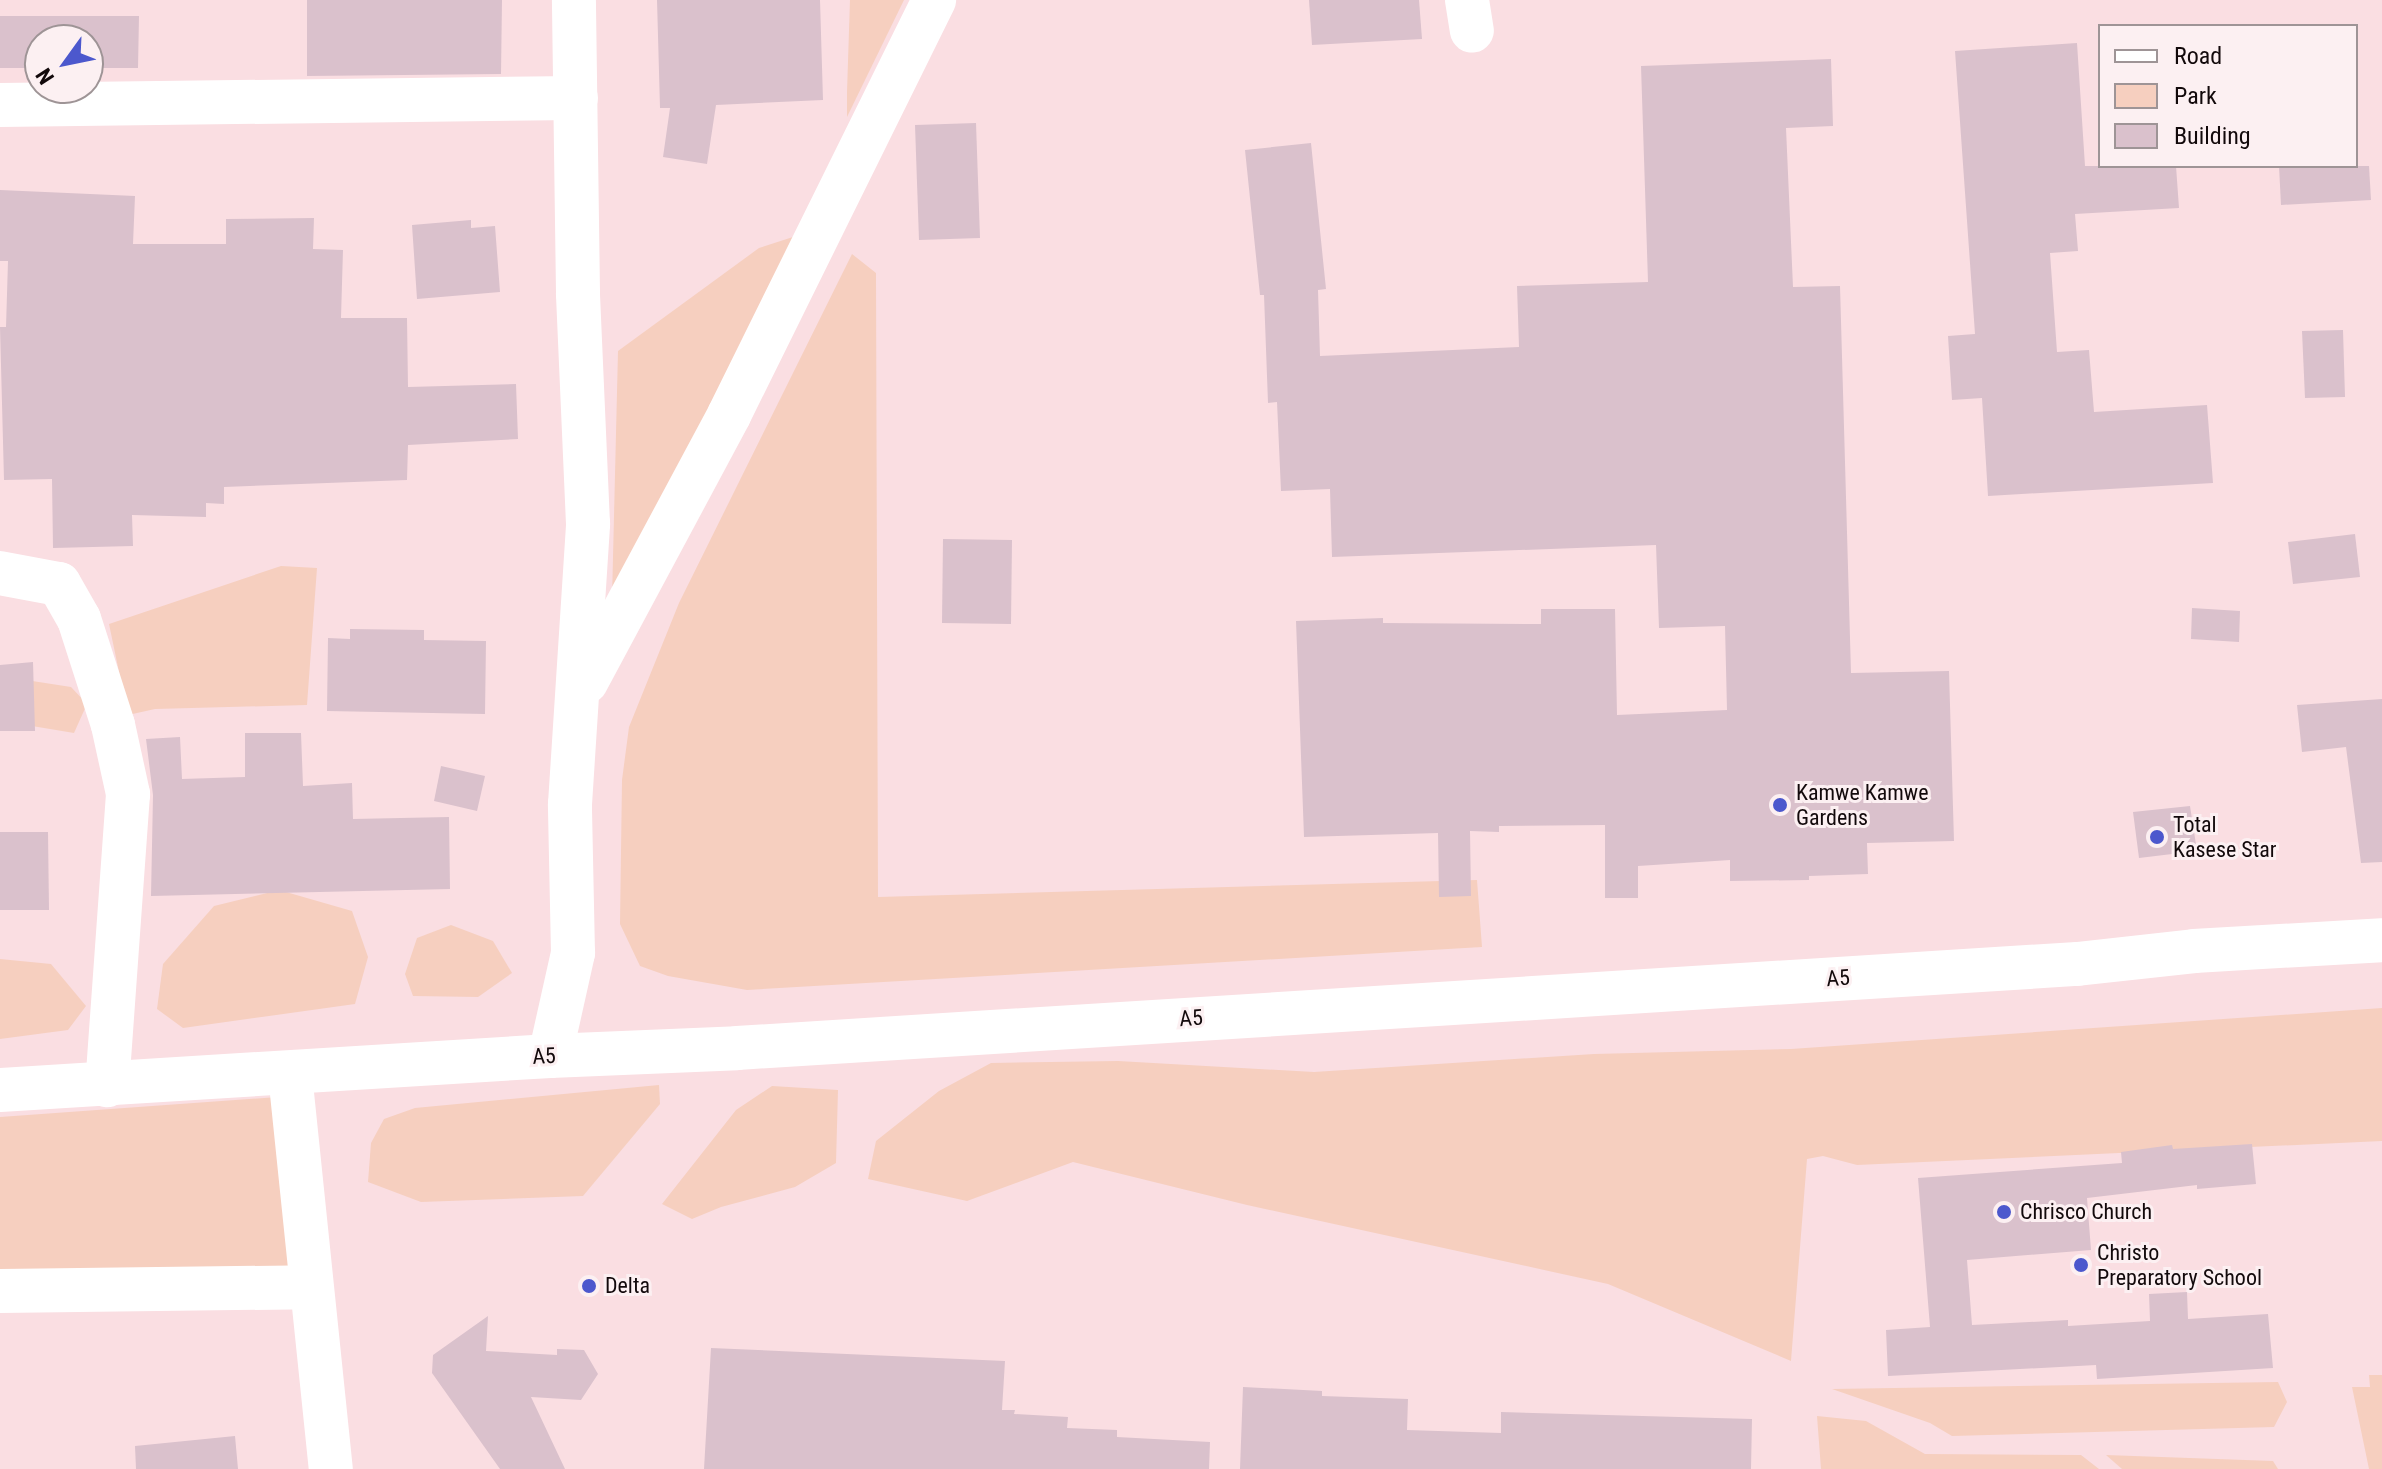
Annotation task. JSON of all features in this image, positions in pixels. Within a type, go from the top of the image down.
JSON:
[{"type":"main road","points":[[550,1056],[573,953],[570,804],[588,524],[578,293],[574,0]]},
{"type":"main road","points":[[579,695],[729,415],[934,0]]},
{"type":"main road","points":[[0,105],[576,98]]},
{"type":"main road","points":[[0,573],[59,584],[79,619],[113,725],[128,794],[107,1085]]},
{"type":"main road","name":"A5","points":[[0,1090],[550,1056],[737,1048],[2077,964],[2194,951],[2382,940]]},
{"type":"main road","points":[[290,1074],[331,1469]]},
{"type":"main road","points":[[0,1291],[311,1287]]},
{"type":"green space","points":[[850,0],[904,0],[847,117],[847,92]]},
{"type":"green space","points":[[796,236],[611,640],[618,351],[759,248]]},
{"type":"green space","points":[[852,254],[876,273],[878,897],[1477,880],[1482,947],[747,990],[668,976],[640,966],[620,924],[622,780],[629,727],[679,603]]},
{"type":"green space","points":[[281,566],[317,568],[307,705],[155,709],[128,715],[109,624]]},
{"type":"green space","points":[[0,676],[71,687],[87,704],[74,733],[8,722]]},
{"type":"green space","points":[[279,890],[352,911],[368,957],[355,1004],[183,1028],[157,1009],[163,964],[214,906]]},
{"type":"green space","points":[[451,925],[493,941],[512,973],[478,997],[413,996],[405,974],[417,938]]},
{"type":"green space","points":[[0,959],[51,964],[86,1006],[68,1030],[0,1039]]},
{"type":"green space","points":[[2382,1008],[2382,1141],[1857,1165],[1823,1156],[1807,1159],[1791,1361],[1608,1284],[1247,1205],[1073,1162],[967,1201],[868,1179],[876,1141],[939,1091],[991,1063],[1118,1061],[1314,1072],[1594,1054],[1791,1049]]},
{"type":"green space","points":[[659,1085],[660,1104],[583,1196],[421,1202],[368,1182],[371,1143],[384,1119],[415,1108]]},
{"type":"green space","points":[[772,1086],[838,1090],[836,1163],[795,1187],[721,1207],[692,1219],[662,1204],[736,1110]]},
{"type":"green space","points":[[278,1097],[297,1276],[0,1279],[0,1117]]},
{"type":"green space","points":[[2369,1375],[2382,1375],[2382,1469],[2369,1469],[2352,1387],[2370,1387]]},
{"type":"green space","points":[[2278,1382],[2287,1402],[2274,1427],[1952,1436],[1930,1423],[1832,1389]]},
{"type":"green space","points":[[1817,1416],[1866,1421],[1925,1454],[2081,1455],[2099,1469],[1821,1469]]},
{"type":"green space","points":[[2106,1455],[2273,1461],[2278,1469],[2122,1469]]},
{"type":"building","points":[[307,0],[502,0],[501,74],[307,76]]},
{"type":"building","points":[[657,0],[820,0],[823,100],[716,105],[707,164],[663,157],[670,108],[660,108]]},
{"type":"building","points":[[1309,0],[1419,0],[1422,39],[1312,45]]},
{"type":"building","points":[[0,16],[139,16],[138,68],[104,68],[104,24],[24,24],[24,68],[0,68]]},
{"type":"building","points":[[2077,43],[2085,166],[2176,168],[2179,208],[2075,214],[2078,251],[2050,253],[2057,352],[2089,350],[2094,412],[2207,405],[2213,483],[1988,496],[1982,398],[1952,400],[1948,336],[1975,334],[1955,51]]},
{"type":"building","points":[[1831,59],[1833,126],[1786,128],[1793,287],[1840,286],[1851,673],[1949,671],[1954,841],[1867,843],[1868,874],[1809,876],[1809,880],[1730,881],[1730,860],[1638,866],[1638,898],[1605,898],[1605,825],[1499,826],[1499,832],[1470,831],[1471,896],[1439,897],[1438,833],[1304,837],[1296,621],[1383,618],[1383,623],[1541,624],[1541,609],[1615,609],[1617,715],[1727,710],[1725,626],[1659,628],[1656,545],[1332,557],[1330,489],[1281,491],[1277,402],[1268,403],[1264,295],[1260,295],[1245,150],[1311,143],[1326,289],[1318,290],[1320,356],[1519,347],[1517,286],[1648,282],[1641,66]]},
{"type":"building","points":[[976,123],[980,238],[919,240],[915,125]]},
{"type":"building","points":[[2369,166],[2371,200],[2281,205],[2279,168]]},
{"type":"building","points":[[0,190],[135,196],[133,244],[226,244],[226,219],[314,218],[313,249],[343,250],[341,318],[407,318],[408,387],[516,384],[518,439],[408,445],[407,480],[224,487],[224,504],[206,503],[206,517],[132,515],[133,546],[53,548],[52,479],[4,480],[0,327],[6,327],[8,261],[0,261]]},
{"type":"building","points":[[471,220],[471,228],[495,226],[500,292],[417,299],[412,225]]},
{"type":"building","points":[[2343,330],[2345,397],[2305,398],[2302,331]]},
{"type":"building","points":[[2355,534],[2360,577],[2293,584],[2288,542]]},
{"type":"building","points":[[943,539],[1012,540],[1011,624],[942,623]]},
{"type":"building","points":[[2192,608],[2240,611],[2239,642],[2191,639]]},
{"type":"building","points":[[350,629],[424,630],[424,640],[486,641],[485,714],[327,711],[328,638],[350,639]]},
{"type":"building","points":[[33,662],[35,731],[0,731],[0,665]]},
{"type":"building","points":[[2382,699],[2382,862],[2361,863],[2346,747],[2302,752],[2297,705]]},
{"type":"building","points":[[245,733],[301,733],[303,786],[352,783],[353,819],[449,817],[450,889],[151,896],[153,795],[146,739],[180,737],[182,779],[245,777]]},
{"type":"building","points":[[441,766],[485,776],[477,811],[434,801]]},
{"type":"building","points":[[2190,806],[2197,851],[2139,858],[2133,812]]},
{"type":"building","points":[[0,832],[48,832],[49,910],[0,910]]},
{"type":"building","points":[[2252,1144],[2256,1184],[2197,1189],[2197,1185],[2087,1198],[2091,1250],[1967,1260],[1972,1325],[2068,1320],[2068,1326],[2150,1321],[2149,1294],[2187,1292],[2188,1319],[2268,1314],[2273,1368],[2097,1379],[2096,1365],[1888,1376],[1886,1330],[1930,1327],[1918,1178],[2122,1163],[2121,1152],[2172,1145],[2173,1149]]},
{"type":"building","points":[[488,1316],[486,1351],[557,1355],[557,1349],[584,1350],[598,1374],[581,1400],[531,1397],[565,1469],[500,1469],[432,1373],[433,1355]]},
{"type":"building","points":[[711,1348],[1005,1361],[1002,1410],[1015,1410],[1014,1414],[1068,1417],[1067,1428],[1117,1430],[1117,1437],[1210,1442],[1209,1469],[704,1469]]},
{"type":"building","points":[[1243,1387],[1322,1391],[1322,1396],[1408,1399],[1407,1430],[1501,1433],[1501,1412],[1752,1419],[1751,1469],[1240,1469]]},
{"type":"building","points":[[235,1436],[238,1469],[136,1469],[135,1446]]},
{"type":"place","name":"Kamwe Kamwe Gardens","points":[[1780,805]]},
{"type":"place","name":"Total Kasese Star","points":[[2157,837]]},
{"type":"place","name":"Chrisco Church","points":[[2004,1212]]},
{"type":"place","name":"Christo Preparatory School","points":[[2081,1265]]},
{"type":"place","name":"Delta","points":[[589,1286]]}]
